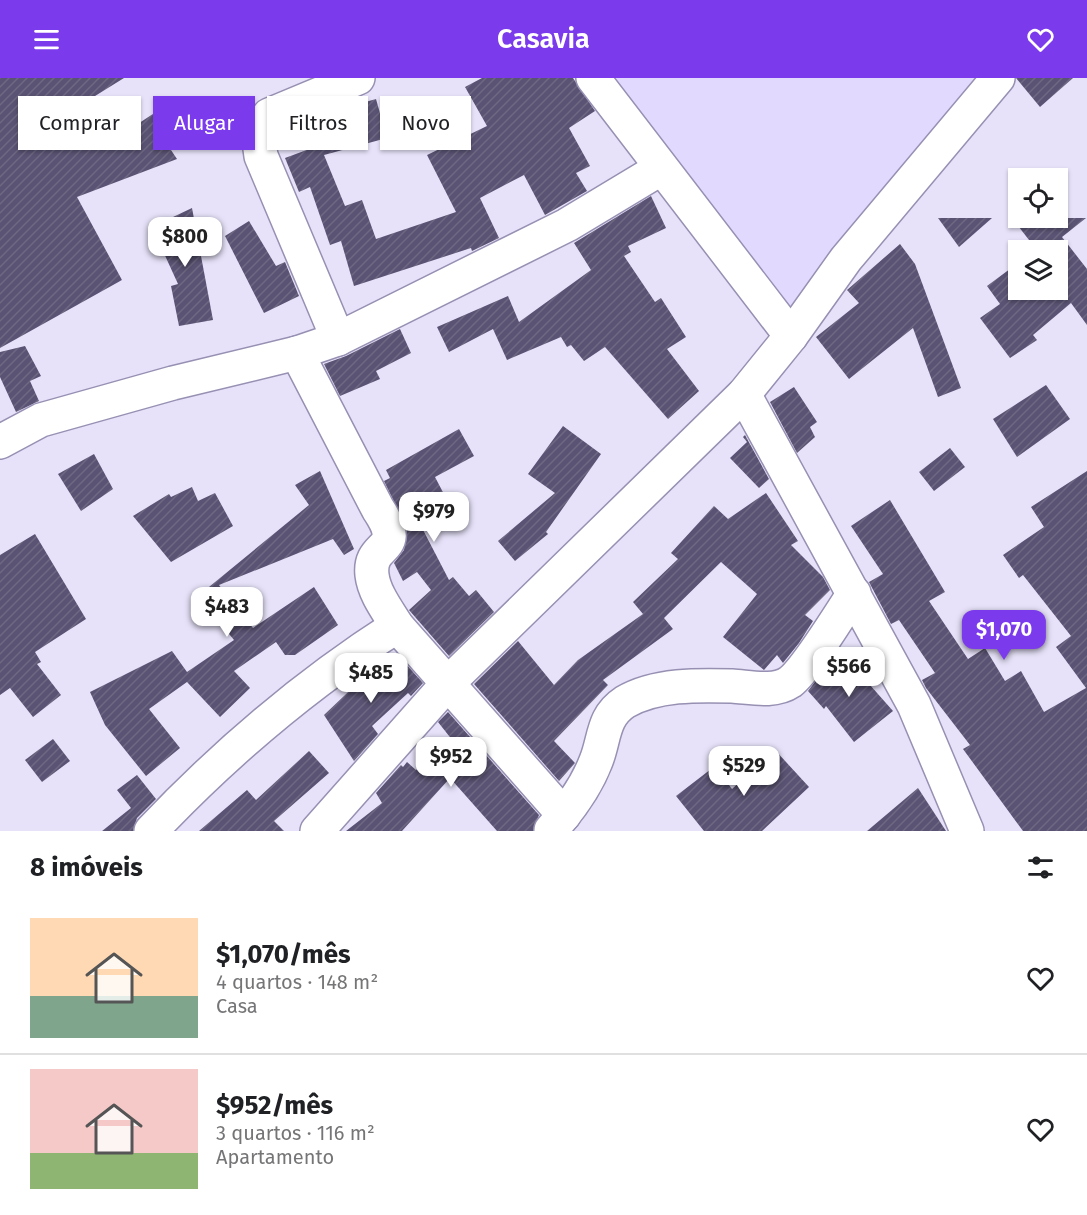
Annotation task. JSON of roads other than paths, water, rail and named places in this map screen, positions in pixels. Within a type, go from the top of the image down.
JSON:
[{"type":"street","points":[[338,339],[261,156],[258,134],[269,116],[358,78]]},
{"type":"street","points":[[593,78],[660,169],[791,336]]},
{"type":"street","points":[[317,831],[448,682],[744,394],[791,336],[846,259],[998,78]]},
{"type":"street","points":[[0,442],[41,420],[173,383],[297,353],[338,339],[567,225],[660,169]]},
{"type":"street","points":[[297,353],[389,526],[390,538],[373,563],[372,576],[379,596],[397,626],[448,682],[557,823],[596,761],[604,728],[613,711],[649,691],[679,687],[729,686],[765,689],[789,683],[854,593]]},
{"type":"street","points":[[744,394],[914,705],[967,831]]},
{"type":"street","points":[[151,831],[219,762],[308,687],[397,626]]}]
